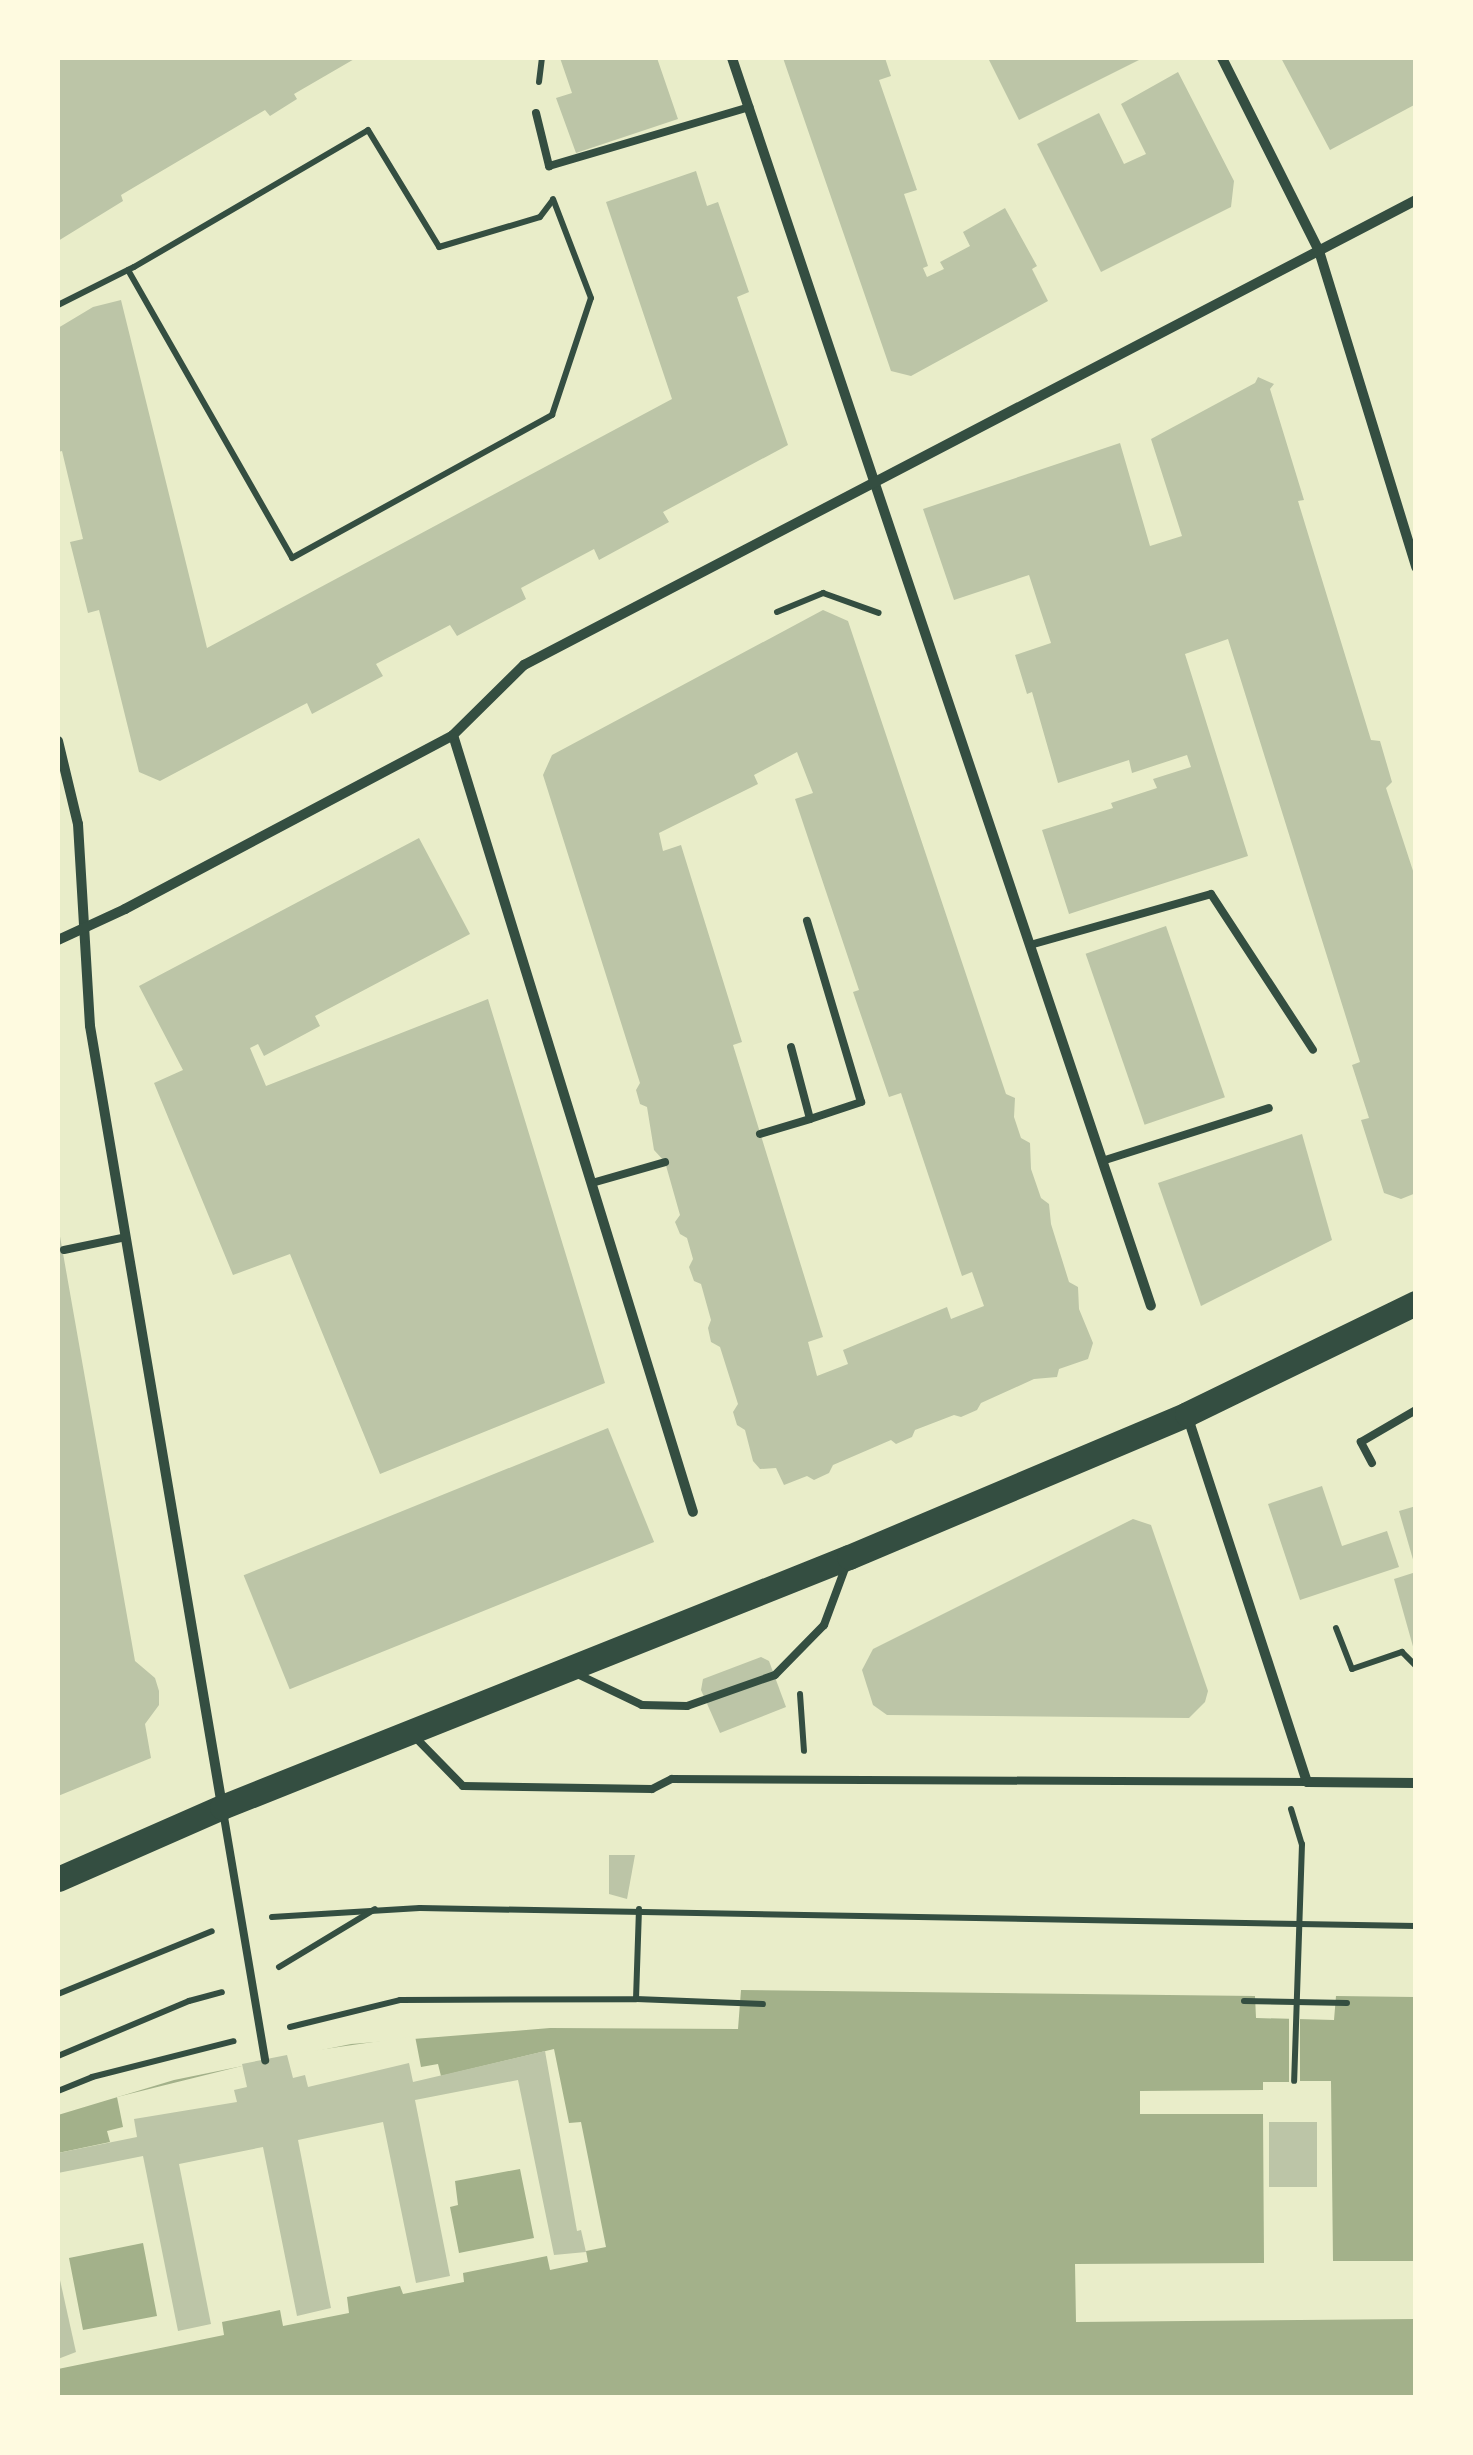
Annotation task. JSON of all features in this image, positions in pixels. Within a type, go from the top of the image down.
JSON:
[{"type":"main road","points":[[58,1878],[222,1807],[849,1556],[1187,1414],[1416,1303]]},
{"type":"street","points":[[732,58],[1150,1306]]},
{"type":"street","points":[[1222,58],[1319,251],[1416,567]]},
{"type":"street","points":[[58,940],[453,734],[524,665],[1416,200]]},
{"type":"street","points":[[453,734],[693,1512]]},
{"type":"street","points":[[58,740],[78,824],[90,1026],[222,1807]]},
{"type":"street","points":[[1187,1414],[1307,1782],[1416,1783]]},
{"type":"lane","points":[[536,113],[549,166],[749,106]]},
{"type":"lane","points":[[1030,946],[1212,894],[1313,1050]]},
{"type":"lane","points":[[760,1134],[861,1102],[807,922]]},
{"type":"lane","points":[[791,1047],[810,1118]]},
{"type":"lane","points":[[1102,1161],[1269,1108]]},
{"type":"lane","points":[[592,1183],[665,1162]]},
{"type":"lane","points":[[64,1250],[126,1236]]},
{"type":"lane","points":[[1372,1463],[1361,1442],[1416,1410]]},
{"type":"lane","points":[[566,1669],[642,1704],[706,1702],[775,1674],[824,1625],[849,1556]]},
{"type":"lane","points":[[410,1732],[463,1786],[652,1789],[672,1780],[1307,1782]]},
{"type":"lane","points":[[222,1807],[265,2060]]},
{"type":"path","points":[[58,305],[128,270],[368,130],[439,247],[540,218],[553,200],[571,193]]},
{"type":"path","points":[[128,270],[292,558],[552,414],[590,298],[553,200]]},
{"type":"path","points":[[777,612],[824,593],[879,613]]},
{"type":"path","points":[[1336,1628],[1352,1669],[1402,1652],[1416,1666]]},
{"type":"path","points":[[799,1683],[804,1751]]},
{"type":"path","points":[[1294,2082],[1302,1844]]},
{"type":"path","points":[[58,2056],[190,2000],[253,1983],[376,1908]]},
{"type":"path","points":[[58,1994],[242,1920],[376,1908],[1416,1926]]},
{"type":"path","points":[[636,1999],[639,1910]]},
{"type":"path","points":[[58,2092],[92,2077],[400,2000],[636,1999],[764,2004]]},
{"type":"path","points":[[1244,2001],[1347,2003]]},
{"type":"shaded area","points":[[741,1990],[1255,1996],[1256,2018],[1334,2020],[1336,1996],[1415,1997],[1415,2397],[58,2398],[58,2115],[174,2080],[351,2044],[550,2028],[738,2029]]},
{"type":"pier","points":[[1289,2017],[1300,2017],[1300,2081],[1331,2081],[1333,2261],[1415,2261],[1415,2319],[1076,2322],[1075,2264],[1264,2263],[1263,2114],[1140,2114],[1140,2091],[1263,2090],[1263,2082],[1289,2082]]},
{"type":"pier","points":[[415,2036],[421,2067],[438,2064],[441,2076],[554,2049],[569,2123],[581,2122],[606,2247],[586,2251],[588,2262],[550,2270],[547,2256],[463,2273],[464,2282],[403,2294],[400,2286],[347,2297],[349,2313],[283,2326],[280,2310],[222,2322],[224,2335],[58,2369],[58,2153],[110,2142],[107,2131],[123,2127],[117,2097],[290,2054]],"holes":[[[520,2169],[534,2238],[459,2253],[450,2207],[458,2205],[455,2181]],[[143,2243],[157,2316],[83,2330],[69,2258]]]},
{"type":"building","points":[[58,58],[356,58],[294,94],[297,99],[270,116],[265,110],[121,195],[123,201],[58,241]]},
{"type":"building","points":[[560,58],[657,58],[678,119],[576,153],[556,98],[572,93]]},
{"type":"building","points":[[783,58],[885,58],[891,76],[879,80],[917,190],[904,194],[928,266],[923,268],[927,277],[944,269],[940,262],[970,246],[963,232],[1005,208],[1037,266],[1032,269],[1048,301],[911,376],[891,371]]},
{"type":"building","points":[[988,58],[1143,58],[1019,120]]},
{"type":"building","points":[[1281,58],[1416,58],[1416,104],[1330,150]]},
{"type":"building","points":[[1178,72],[1234,181],[1231,207],[1101,272],[1037,144],[1099,113],[1124,164],[1146,154],[1121,104]]},
{"type":"building","points":[[696,171],[707,206],[718,202],[749,292],[737,297],[788,445],[663,512],[669,522],[599,560],[594,549],[521,588],[526,599],[457,636],[450,625],[376,664],[383,676],[312,714],[307,703],[160,781],[139,772],[99,610],[88,613],[70,542],[83,539],[62,451],[58,452],[58,328],[93,307],[121,300],[207,648],[672,399],[606,202]]},
{"type":"building","points":[[1258,377],[1274,384],[1270,389],[1304,500],[1298,501],[1371,740],[1380,741],[1392,782],[1386,788],[1416,880],[1416,1193],[1401,1199],[1384,1193],[1361,1120],[1369,1118],[1352,1065],[1360,1062],[1228,639],[1185,654],[1248,856],[1069,914],[1042,830],[1113,808],[1111,803],[1157,788],[1153,779],[1191,767],[1187,755],[1132,773],[1129,760],[1058,783],[1032,692],[1027,694],[1015,655],[1051,643],[1029,575],[954,600],[923,509],[1120,443],[1150,546],[1182,536],[1151,439],[1255,383]]},
{"type":"building","points":[[823,610],[848,621],[1006,1094],[1015,1098],[1014,1117],[1021,1138],[1030,1143],[1031,1169],[1041,1198],[1049,1204],[1051,1224],[1069,1282],[1078,1287],[1079,1309],[1093,1343],[1088,1359],[1059,1369],[1057,1377],[1034,1379],[981,1403],[977,1410],[961,1417],[954,1415],[915,1430],[912,1437],[896,1444],[891,1440],[833,1465],[829,1473],[814,1480],[807,1476],[784,1485],[776,1468],[760,1469],[753,1461],[745,1430],[737,1425],[733,1412],[738,1404],[720,1347],[711,1342],[711,1320],[701,1284],[694,1281],[689,1267],[693,1259],[687,1238],[680,1234],[675,1222],[680,1215],[665,1162],[654,1150],[647,1107],[640,1104],[636,1090],[640,1083],[543,775],[552,755]],"holes":[[[797,752],[813,793],[795,799],[859,990],[853,992],[889,1097],[901,1093],[962,1276],[972,1272],[984,1306],[951,1319],[947,1307],[843,1350],[848,1364],[817,1376],[808,1342],[823,1337],[733,1045],[742,1042],[681,845],[663,851],[659,833],[758,784],[754,775]]]},
{"type":"building","points":[[419,838],[470,934],[315,1016],[320,1026],[264,1056],[258,1044],[250,1048],[266,1086],[488,999],[605,1383],[380,1474],[290,1254],[233,1275],[154,1083],[183,1070],[139,986]]},
{"type":"building","points":[[1166,926],[1225,1097],[1145,1125],[1086,954]]},
{"type":"building","points":[[1302,1134],[1332,1240],[1201,1306],[1158,1183]]},
{"type":"building","points":[[58,1225],[135,1661],[155,1678],[159,1705],[145,1724],[151,1758],[58,1796]]},
{"type":"building","points":[[608,1428],[654,1542],[290,1689],[244,1575]]},
{"type":"building","points":[[1322,1486],[1342,1546],[1387,1531],[1399,1567],[1300,1600],[1268,1504]]},
{"type":"building","points":[[1416,1506],[1416,1563],[1414,1563],[1399,1511]]},
{"type":"building","points":[[1133,1519],[1151,1525],[1208,1691],[1205,1702],[1189,1718],[887,1715],[873,1705],[862,1670],[873,1649]]},
{"type":"building","points":[[1416,1572],[1416,1649],[1414,1650],[1394,1579]]},
{"type":"building","points":[[761,1657],[769,1661],[786,1707],[720,1733],[701,1690],[703,1679]]},
{"type":"building","points":[[609,1855],[635,1855],[627,1899],[609,1894]]},
{"type":"building","points":[[545,2051],[577,2231],[581,2230],[586,2252],[554,2255],[518,2080],[415,2100],[450,2276],[416,2283],[383,2122],[298,2140],[331,2308],[297,2316],[263,2147],[179,2164],[211,2324],[178,2331],[143,2156],[58,2173],[58,2153],[137,2137],[134,2119],[237,2102],[234,2090],[247,2087],[242,2064],[287,2055],[293,2078],[305,2075],[308,2087],[409,2063],[413,2082]]},
{"type":"building","points":[[1269,2122],[1317,2122],[1317,2187],[1269,2187]]},
{"type":"building","points":[[58,2271],[76,2352],[58,2359]]}]
